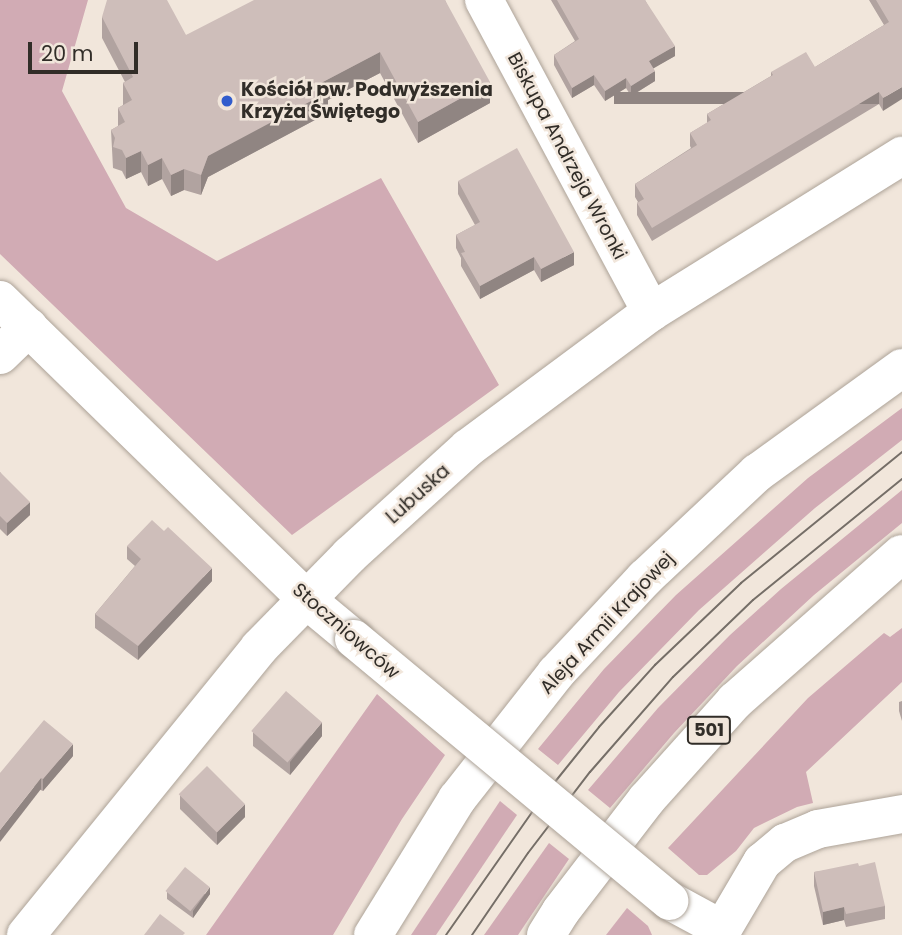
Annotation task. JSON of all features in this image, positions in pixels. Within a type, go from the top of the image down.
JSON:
[{"type":"street","name":"Biskupa Andrzeja Wronki","points":[[484,0],[652,312]]},
{"type":"street","name":"Lubuska","points":[[26,935],[259,648],[350,555],[468,448],[652,312],[902,156]]},
{"type":"street","name":"Stoczniowców","points":[[0,300],[307,600],[670,901],[720,931]]},
{"type":"street","points":[[0,355],[29,327]]},
{"type":"street","name":"Aleja Armii Krajowej","points":[[373,935],[457,799],[556,673],[645,578],[757,473],[902,368]]},
{"type":"street","name":"501","points":[[546,935],[561,911],[647,799],[735,701],[902,554]]},
{"type":"street","points":[[720,931],[762,862],[785,843],[818,829],[902,814]]},
{"type":"shaded area","points":[[0,0],[88,0],[62,91],[126,208],[217,261],[381,178],[499,385],[292,535],[0,254]]},
{"type":"shaded area","points":[[902,408],[902,440],[815,508],[699,610],[619,692],[558,765],[538,749],[604,669],[676,595],[808,478]]},
{"type":"shaded area","points":[[902,490],[902,523],[814,595],[737,666],[674,733],[610,808],[588,790],[658,708],[730,635],[781,589]]},
{"type":"shaded area","points":[[902,628],[902,682],[806,772],[813,803],[797,807],[754,828],[736,851],[707,875],[699,875],[668,848],[808,698],[884,633],[890,637]]},
{"type":"shaded area","points":[[377,694],[445,755],[402,819],[333,935],[206,935]]},
{"type":"shaded area","points":[[500,801],[517,815],[436,935],[411,935]]},
{"type":"shaded area","points":[[549,843],[569,859],[518,935],[484,935]]},
{"type":"shaded area","points":[[627,908],[648,926],[652,935],[606,935]]},
{"type":"building","name":"Kościół pw. Podwyższenia Krzyża Świętego","points":[[107,0],[167,0],[186,35],[254,0],[445,0],[490,82],[418,122],[380,52],[321,83],[328,92],[208,156],[201,175],[184,169],[171,175],[162,158],[148,165],[141,151],[126,158],[122,150],[113,147],[115,138],[111,130],[125,122],[118,108],[132,100],[123,83],[133,77],[102,17]]},
{"type":"building","points":[[557,0],[645,0],[675,46],[649,61],[655,71],[631,86],[626,78],[605,91],[594,75],[572,88],[554,55],[579,39]]},
{"type":"building","points":[[876,0],[902,0],[902,87],[883,98],[879,92],[652,228],[637,203],[644,199],[635,184],[697,145],[690,133],[711,120],[707,114],[773,75],[771,72],[806,52],[815,67],[889,22]]},
{"type":"building","points":[[517,148],[574,252],[541,269],[534,257],[480,286],[461,253],[465,252],[456,235],[480,222],[458,181]]},
{"type":"building","points":[[0,472],[30,502],[7,523],[0,516]]},
{"type":"building","points":[[152,520],[164,531],[168,527],[212,568],[138,646],[95,614],[141,559],[127,546]]},
{"type":"building","points":[[286,691],[322,722],[287,762],[251,731]]},
{"type":"building","points":[[44,720],[73,744],[43,779],[41,778],[0,830],[0,773]]},
{"type":"building","points":[[207,766],[245,804],[217,832],[179,794]]},
{"type":"building","points":[[875,862],[885,906],[846,914],[844,907],[823,912],[814,872]]},
{"type":"building","points":[[185,867],[210,887],[190,911],[165,891]]},
{"type":"building","points":[[160,914],[185,933],[144,935]]},
{"type":"tram line","points":[[446,935],[542,798],[599,727],[655,665],[741,583],[902,452]]},
{"type":"tram line","points":[[472,935],[528,853],[590,772],[673,677],[753,600],[902,479]]},
{"type":"place","name":"Kościół pw. Podwyższenia Krzyża Świętego","points":[[227,101]]}]
